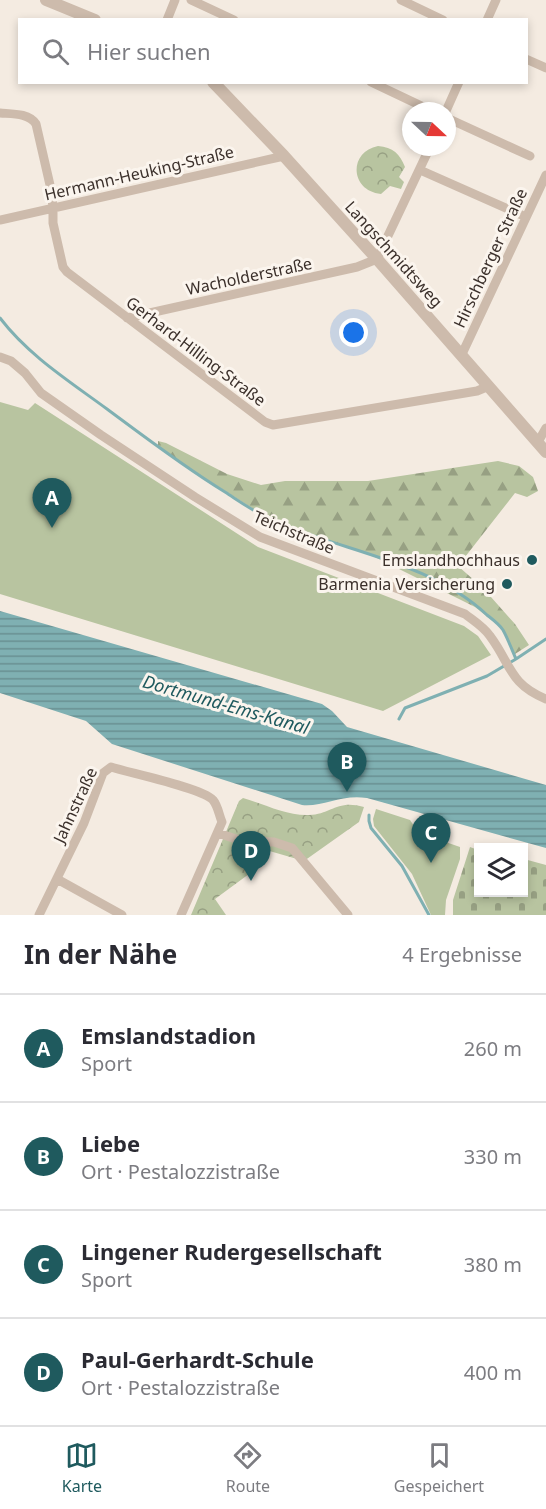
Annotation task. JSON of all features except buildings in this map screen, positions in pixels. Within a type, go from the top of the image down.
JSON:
[{"type":"street","points":[[46,0],[90,18]]},
{"type":"street","points":[[168,18],[175,0]]},
{"type":"street","points":[[191,0],[230,18]]},
{"type":"street","points":[[401,0],[439,18]]},
{"type":"street","points":[[488,18],[496,0]]},
{"type":"street","points":[[528,60],[546,68]]},
{"type":"street","name":"Langschmidtsweg","points":[[215,84],[377,259],[546,452]]},
{"type":"street","points":[[375,84],[413,102]]},
{"type":"street","points":[[450,102],[458,84]]},
{"type":"street","name":"Gerhard-Hilling-Straße","points":[[0,113],[28,116],[36,124],[53,207],[53,223],[63,267],[67,272],[265,422],[273,425],[477,391],[489,386]]},
{"type":"street","points":[[456,122],[530,156]]},
{"type":"street","name":"Hermann-Heuking-Straße","points":[[0,220],[284,156]]},
{"type":"street","points":[[377,259],[426,156]]},
{"type":"street","points":[[420,170],[526,217]]},
{"type":"street","name":"Hirschberger Straße","points":[[462,354],[546,176]]},
{"type":"street","name":"Wacholderstraße","points":[[127,318],[357,267],[377,259]]},
{"type":"street","name":"Teichstraße","points":[[0,357],[11,361],[25,373],[41,393],[92,429],[251,532],[280,546],[465,614],[485,629],[523,687],[546,699]]},
{"type":"street","points":[[538,442],[546,428]]},
{"type":"street","name":"Jahnstraße","points":[[39,915],[84,823],[103,772],[111,767],[207,795],[216,806],[222,822],[218,833]]},
{"type":"street","points":[[182,915],[218,833],[242,841],[274,842],[292,848],[348,915]]},
{"type":"street","points":[[57,879],[122,915]]},
{"type":"green space","points":[[378,146],[392,150],[403,162],[405,167],[399,177],[404,182],[401,189],[390,186],[381,194],[363,186],[359,179],[357,171],[361,156]]},
{"type":"green space","points":[[0,402],[28,410],[35,403],[258,547],[464,626],[478,636],[491,655],[383,711],[0,594]]},
{"type":"green space","points":[[158,441],[227,474],[261,485],[285,481],[368,481],[498,461],[519,466],[533,477],[538,491],[527,497],[515,493],[458,566],[483,588],[515,624],[529,645],[515,654],[503,629],[475,607],[365,552],[312,536],[266,517],[167,454],[158,446]]},
{"type":"green space","points":[[243,798],[284,812],[301,815],[317,814],[347,805],[364,807],[359,822],[304,861],[266,850],[247,863],[249,874],[215,899],[226,915],[191,915],[239,801]]},
{"type":"green space","points":[[376,809],[410,820],[416,829],[460,847],[460,859],[446,900],[445,915],[431,915],[412,874],[374,826],[373,819]]},
{"type":"green space","points":[[470,847],[474,848],[474,897],[528,897],[528,860],[546,865],[546,915],[453,915],[453,900]]},
{"type":"water","name":"Dortmund-Ems-Kanal","points":[[0,611],[322,704],[347,727],[546,785],[546,848],[367,798],[358,797],[302,805],[112,744],[86,721],[0,693]]},
{"type":"waterway","points":[[0,318],[23,344],[64,378],[180,462],[251,509],[295,529],[411,569],[464,596],[501,628],[516,659]]},
{"type":"waterway","points":[[399,719],[405,708],[487,676],[546,639]]},
{"type":"waterway","points":[[369,815],[371,828],[402,866],[429,915]]},
{"type":"place","name":"Emslandstadion","points":[[52,528]]},
{"type":"place","name":"Emslandhochhaus","points":[[532,560]]},
{"type":"place","name":"Barmenia Versicherung","points":[[507,584]]},
{"type":"place","name":"Liebe","points":[[347,792]]},
{"type":"place","name":"Lingener Rudergesellschaft","points":[[431,863]]},
{"type":"place","name":"Paul-Gerhardt-Schule","points":[[251,881]]}]
